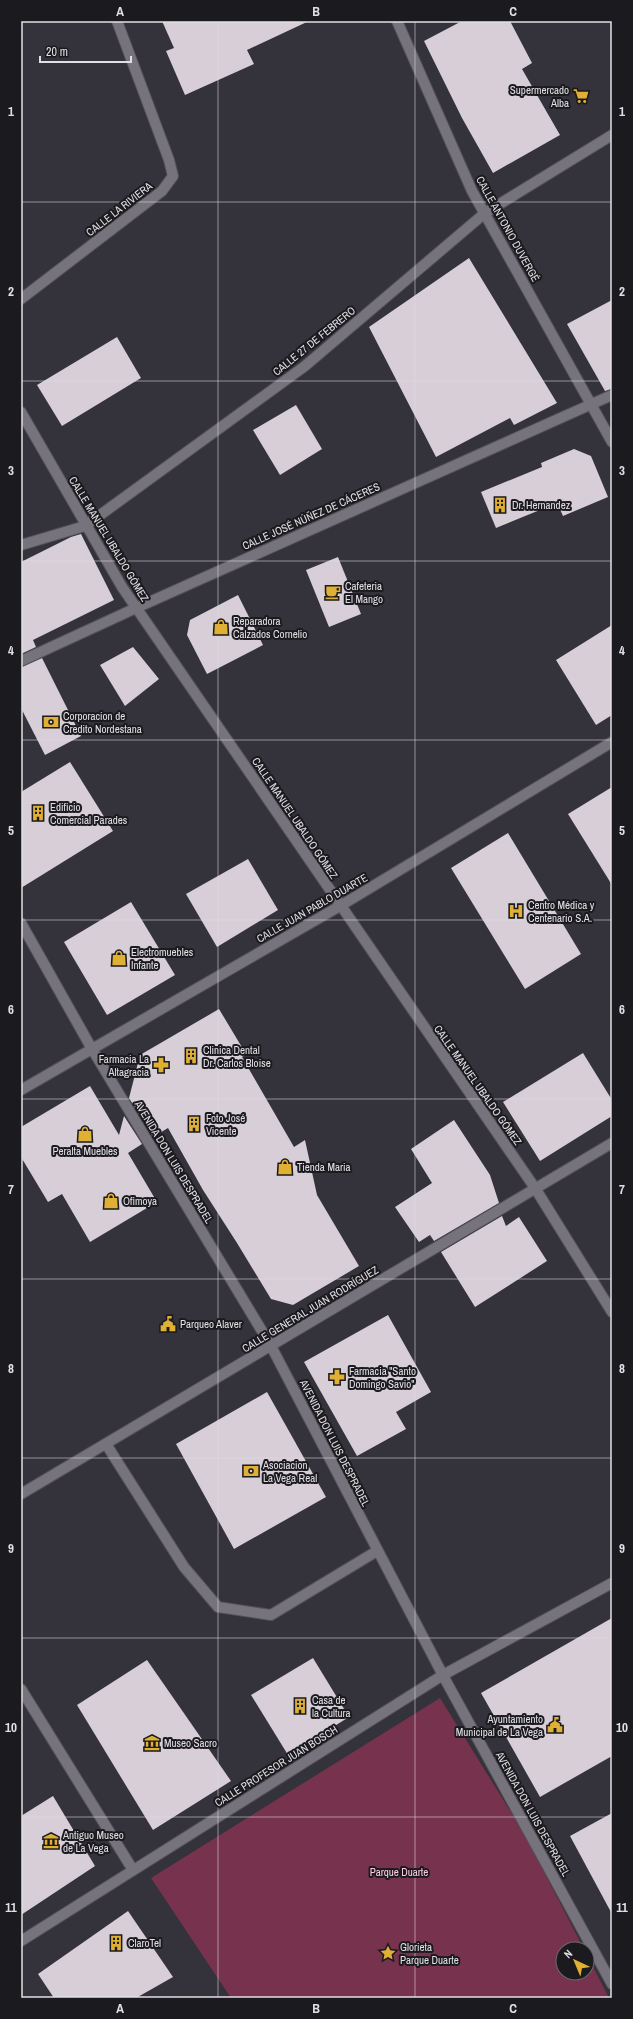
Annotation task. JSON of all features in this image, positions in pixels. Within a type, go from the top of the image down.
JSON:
[{"type":"street","name":"CALLE LA RIVIERA","points":[[21,299],[162,191],[173,176],[169,160],[117,21]]},
{"type":"street","name":"CALLE ANTONIO DUVERGÉ","points":[[397,21],[472,191],[612,442]]},
{"type":"street","name":"CALLE 27 DE FEBRERO","points":[[21,545],[85,526],[305,366],[485,213],[612,135]]},
{"type":"street","name":"CALLE JOSÉ NÚÑEZ DE CÁCERES","points":[[21,661],[612,395]]},
{"type":"street","name":"CALLE MANUEL UBALDO GÓMEZ","points":[[21,412],[85,526],[122,587],[535,1188],[612,1312]]},
{"type":"street","name":"CALLE JUAN PABLO DUARTE","points":[[21,1090],[340,906],[612,742]]},
{"type":"street","name":"AVENIDA DON LUIS DESPRADEL","points":[[21,923],[92,1049],[271,1346],[444,1678],[612,1984]]},
{"type":"street","name":"CALLE GENERAL JUAN RODRÍGUEZ","points":[[21,1494],[612,1143]]},
{"type":"street","points":[[106,1444],[184,1567],[218,1607],[271,1615],[377,1550]]},
{"type":"street","name":"CALLE PROFESOR JUAN BOSCH","points":[[21,1941],[444,1678],[612,1583]]},
{"type":"street","points":[[21,1689],[133,1870]]},
{"type":"green space","name":"Parque Duarte","points":[[440,1698],[522,1830],[580,1941],[555,1941],[555,1981],[595,1981],[595,1971],[609,1998],[231,1998],[151,1878]]},
{"type":"building","points":[[162,21],[309,21],[247,50],[254,64],[185,95],[166,51],[174,48]]},
{"type":"building","points":[[462,21],[510,21],[532,63],[522,69],[560,135],[493,173],[462,118],[424,41]]},
{"type":"building","points":[[469,258],[557,403],[514,425],[510,418],[436,457],[369,327]]},
{"type":"building","points":[[612,300],[612,389],[605,391],[567,324]]},
{"type":"building","points":[[117,337],[141,378],[62,426],[37,385]]},
{"type":"building","points":[[296,405],[322,449],[280,475],[253,430]]},
{"type":"building","points":[[574,449],[591,456],[608,497],[563,516],[557,503],[496,528],[481,492],[542,467],[541,463]]},
{"type":"building","points":[[81,534],[114,600],[33,640],[36,647],[21,654],[21,562],[71,537]]},
{"type":"building","name":"Cafeteria El Mango","points":[[338,557],[361,614],[329,627],[306,570]]},
{"type":"building","name":"Reparadora Calzados Cornelio","points":[[238,595],[263,645],[207,674],[187,635],[190,620]]},
{"type":"building","points":[[612,625],[612,715],[596,725],[556,660]]},
{"type":"building","points":[[133,647],[159,679],[125,706],[100,665]]},
{"type":"building","name":"Corporacion de Credito Nordestana","points":[[42,658],[81,736],[45,755],[21,708],[21,667]]},
{"type":"building","points":[[70,762],[113,831],[21,888],[21,792]]},
{"type":"building","points":[[612,787],[612,885],[568,814]]},
{"type":"building","name":"Centro Médica y Centenario S.A.","points":[[508,833],[581,954],[525,989],[451,868]]},
{"type":"building","points":[[248,859],[278,910],[217,947],[186,894]]},
{"type":"building","name":"Electromuebles Infante","points":[[131,902],[175,975],[107,1015],[64,942]]},
{"type":"building","points":[[219,1009],[246,1054],[242,1057],[294,1147],[305,1140],[317,1195],[359,1266],[293,1305],[271,1299],[203,1190],[168,1128],[153,1137],[129,1098],[140,1055]]},
{"type":"building","points":[[583,1053],[612,1100],[612,1116],[540,1161],[503,1102]]},
{"type":"building","points":[[90,1086],[119,1135],[124,1116],[142,1144],[128,1153],[157,1202],[90,1242],[62,1194],[48,1202],[21,1157],[21,1127]]},
{"type":"building","points":[[454,1120],[490,1175],[499,1203],[434,1241],[430,1235],[419,1242],[395,1207],[432,1183],[411,1149]]},
{"type":"building","points":[[502,1216],[506,1226],[519,1217],[547,1261],[475,1307],[441,1252]]},
{"type":"building","points":[[388,1315],[431,1392],[396,1412],[406,1429],[357,1456],[304,1362]]},
{"type":"building","name":"Asociacion La Vega Real","points":[[267,1392],[326,1497],[234,1549],[176,1444]]},
{"type":"building","name":"Ayuntamiento Municipal de La Vega","points":[[612,1618],[612,1756],[540,1797],[481,1693]]},
{"type":"building","name":"Casa de la Cultura","points":[[313,1658],[349,1717],[288,1755],[251,1695]]},
{"type":"building","name":"Museo Sacro","points":[[147,1660],[231,1781],[153,1830],[77,1705]]},
{"type":"building","name":"Antiguo Museo de La Vega","points":[[53,1796],[95,1866],[21,1915],[21,1816]]},
{"type":"building","points":[[612,1813],[612,1914],[570,1836]]},
{"type":"building","name":"ClaroTel","points":[[128,1911],[173,1977],[136,1998],[54,1998],[38,1974]]},
{"type":"place","name":"Supermercado Alba","points":[[581,96]]},
{"type":"place","name":"Dr. Hernandez","points":[[500,505]]},
{"type":"place","name":"Cafeteria El Mango","points":[[333,592]]},
{"type":"place","name":"Reparadora Calzados Cornelio","points":[[221,627]]},
{"type":"place","name":"Corporacion de Credito Nordestana","points":[[51,722]]},
{"type":"place","name":"Edificio Comercial Parades","points":[[38,813]]},
{"type":"place","name":"Centro Médica y Centenario S.A.","points":[[516,911]]},
{"type":"place","name":"Electromuebles Infante","points":[[119,958]]},
{"type":"place","name":"Clinica Dental Dr. Carlos Bloise","points":[[191,1056]]},
{"type":"place","name":"Farmacia La Altagracia","points":[[161,1065]]},
{"type":"place","name":"Foto José Vicente","points":[[194,1124]]},
{"type":"place","name":"Peralta Muebles","points":[[85,1134]]},
{"type":"place","name":"Tienda Maria","points":[[285,1167]]},
{"type":"place","name":"Ofimoya","points":[[111,1201]]},
{"type":"place","name":"Parqueo Alaver","points":[[168,1324]]},
{"type":"place","name":"Farmacia \"Santo Domingo Savio\"","points":[[337,1377]]},
{"type":"place","name":"Asociacion La Vega Real","points":[[251,1471]]},
{"type":"place","name":"Casa de la Cultura","points":[[300,1706]]},
{"type":"place","name":"Ayuntamiento Municipal de La Vega","points":[[555,1725]]},
{"type":"place","name":"Museo Sacro","points":[[152,1743]]},
{"type":"place","name":"Antiguo Museo de La Vega","points":[[51,1841]]},
{"type":"place","name":"ClaroTel","points":[[116,1943]]},
{"type":"place","name":"Glorieta Parque Duarte","points":[[388,1953]]}]
